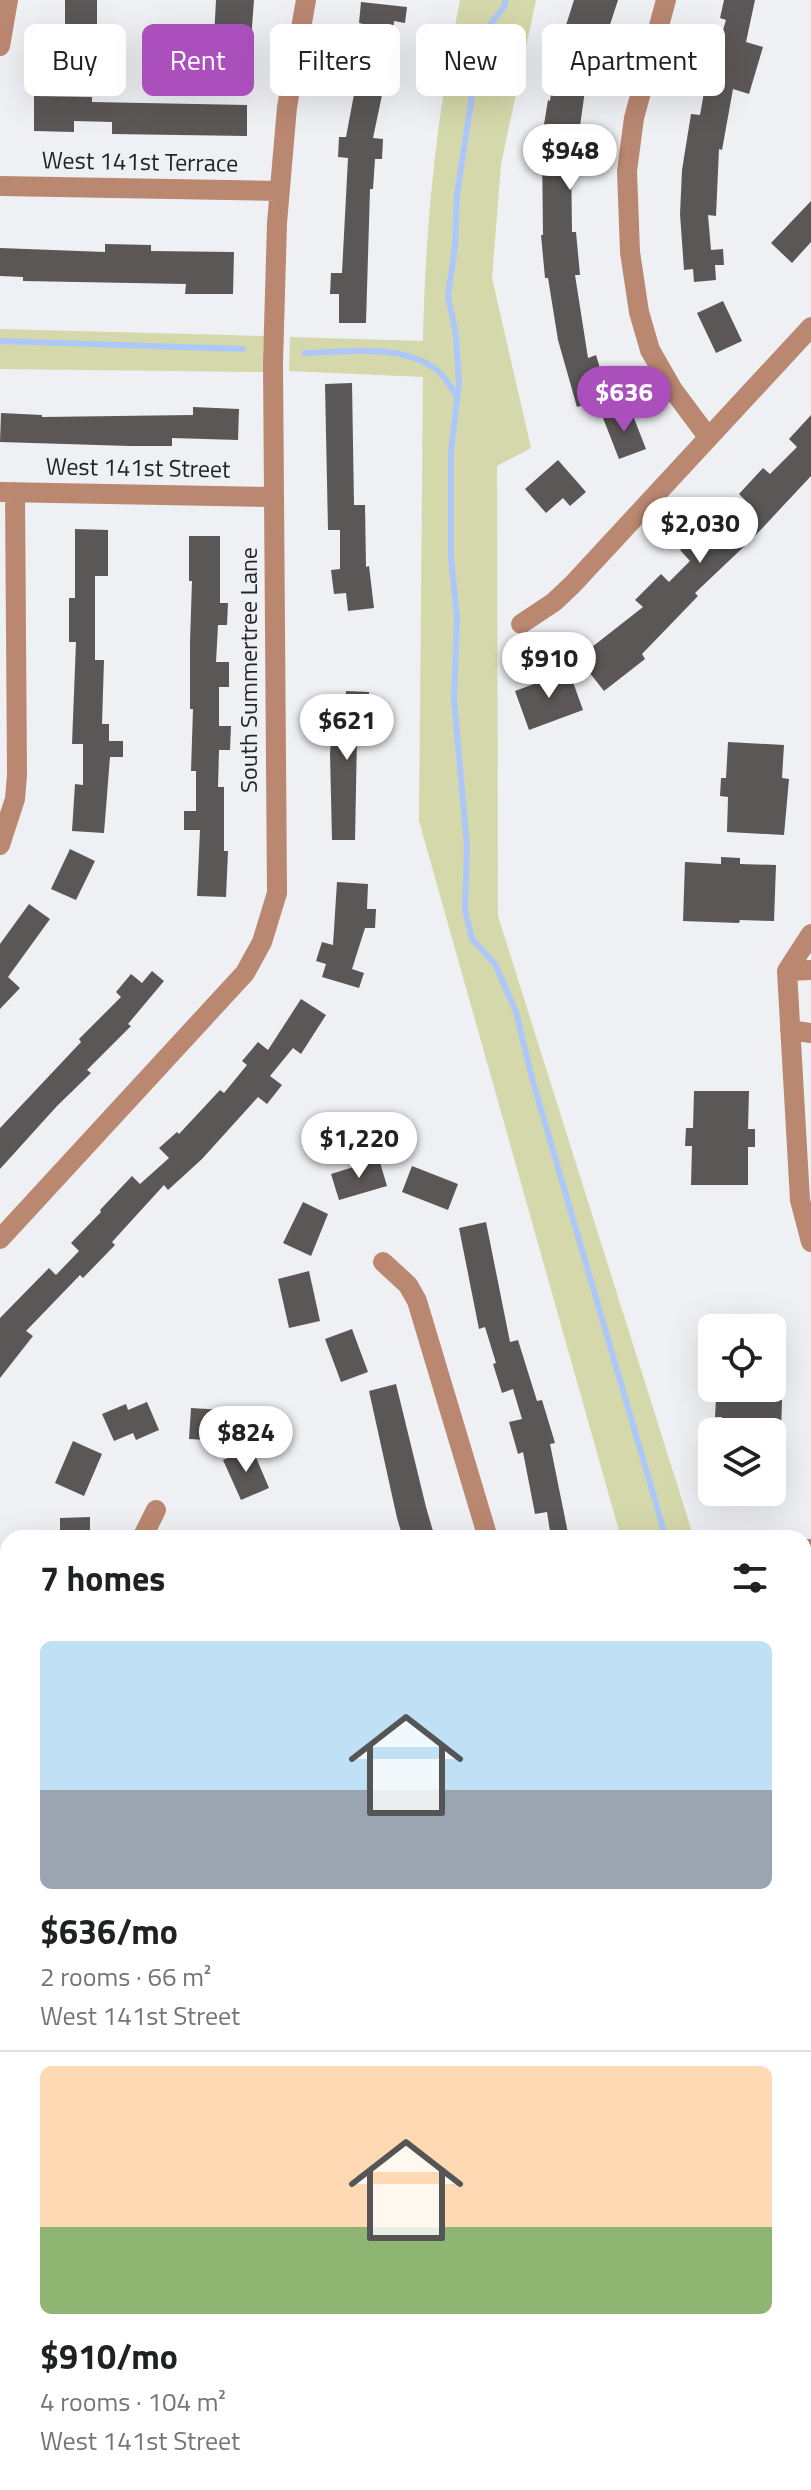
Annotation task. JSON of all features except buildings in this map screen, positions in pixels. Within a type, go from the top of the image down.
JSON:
[{"type":"street","points":[[0,46],[8,0]]},
{"type":"street","name":"South Summertree Lane","points":[[0,1239],[229,993],[245,973],[262,942],[277,893],[273,363],[279,191],[287,107],[306,0]]},
{"type":"street","points":[[666,0],[634,118],[627,171],[630,252],[639,312],[650,350],[673,390],[708,437]]},
{"type":"street","name":"West 141st Terrace","points":[[0,186],[279,191]]},
{"type":"street","points":[[521,624],[554,602],[573,584],[811,327]]},
{"type":"street","points":[[0,845],[15,799],[17,775],[7,492]]},
{"type":"street","name":"West 141st Street","points":[[7,492],[274,497]]},
{"type":"street","points":[[811,934],[787,971],[811,1242]]},
{"type":"street","points":[[787,971],[811,970]]},
{"type":"street","points":[[790,1030],[811,1033]]},
{"type":"street","points":[[383,1262],[408,1285],[417,1301],[486,1530]]},
{"type":"street","points":[[146,1530],[156,1510]]},
{"type":"green space","points":[[460,0],[536,0],[526,47],[526,24],[456,24]]},
{"type":"green space","points":[[443,96],[516,96],[501,164],[492,278],[531,448],[497,466],[498,916],[691,1530],[619,1530],[419,821],[423,377],[289,371],[290,337],[423,341],[426,255]]},
{"type":"green space","points":[[0,329],[264,336],[263,372],[0,369]]},
{"type":"waterway","points":[[505,0],[505,5],[481,37],[457,194],[455,246],[448,296],[456,335],[459,384],[451,451],[451,558],[457,617],[454,699],[467,846],[465,910],[472,939],[495,964],[516,1012],[533,1082],[664,1530]]},
{"type":"waterway","points":[[0,341],[243,349]]},
{"type":"waterway","points":[[305,353],[374,351],[408,356],[438,371],[457,396]]}]
